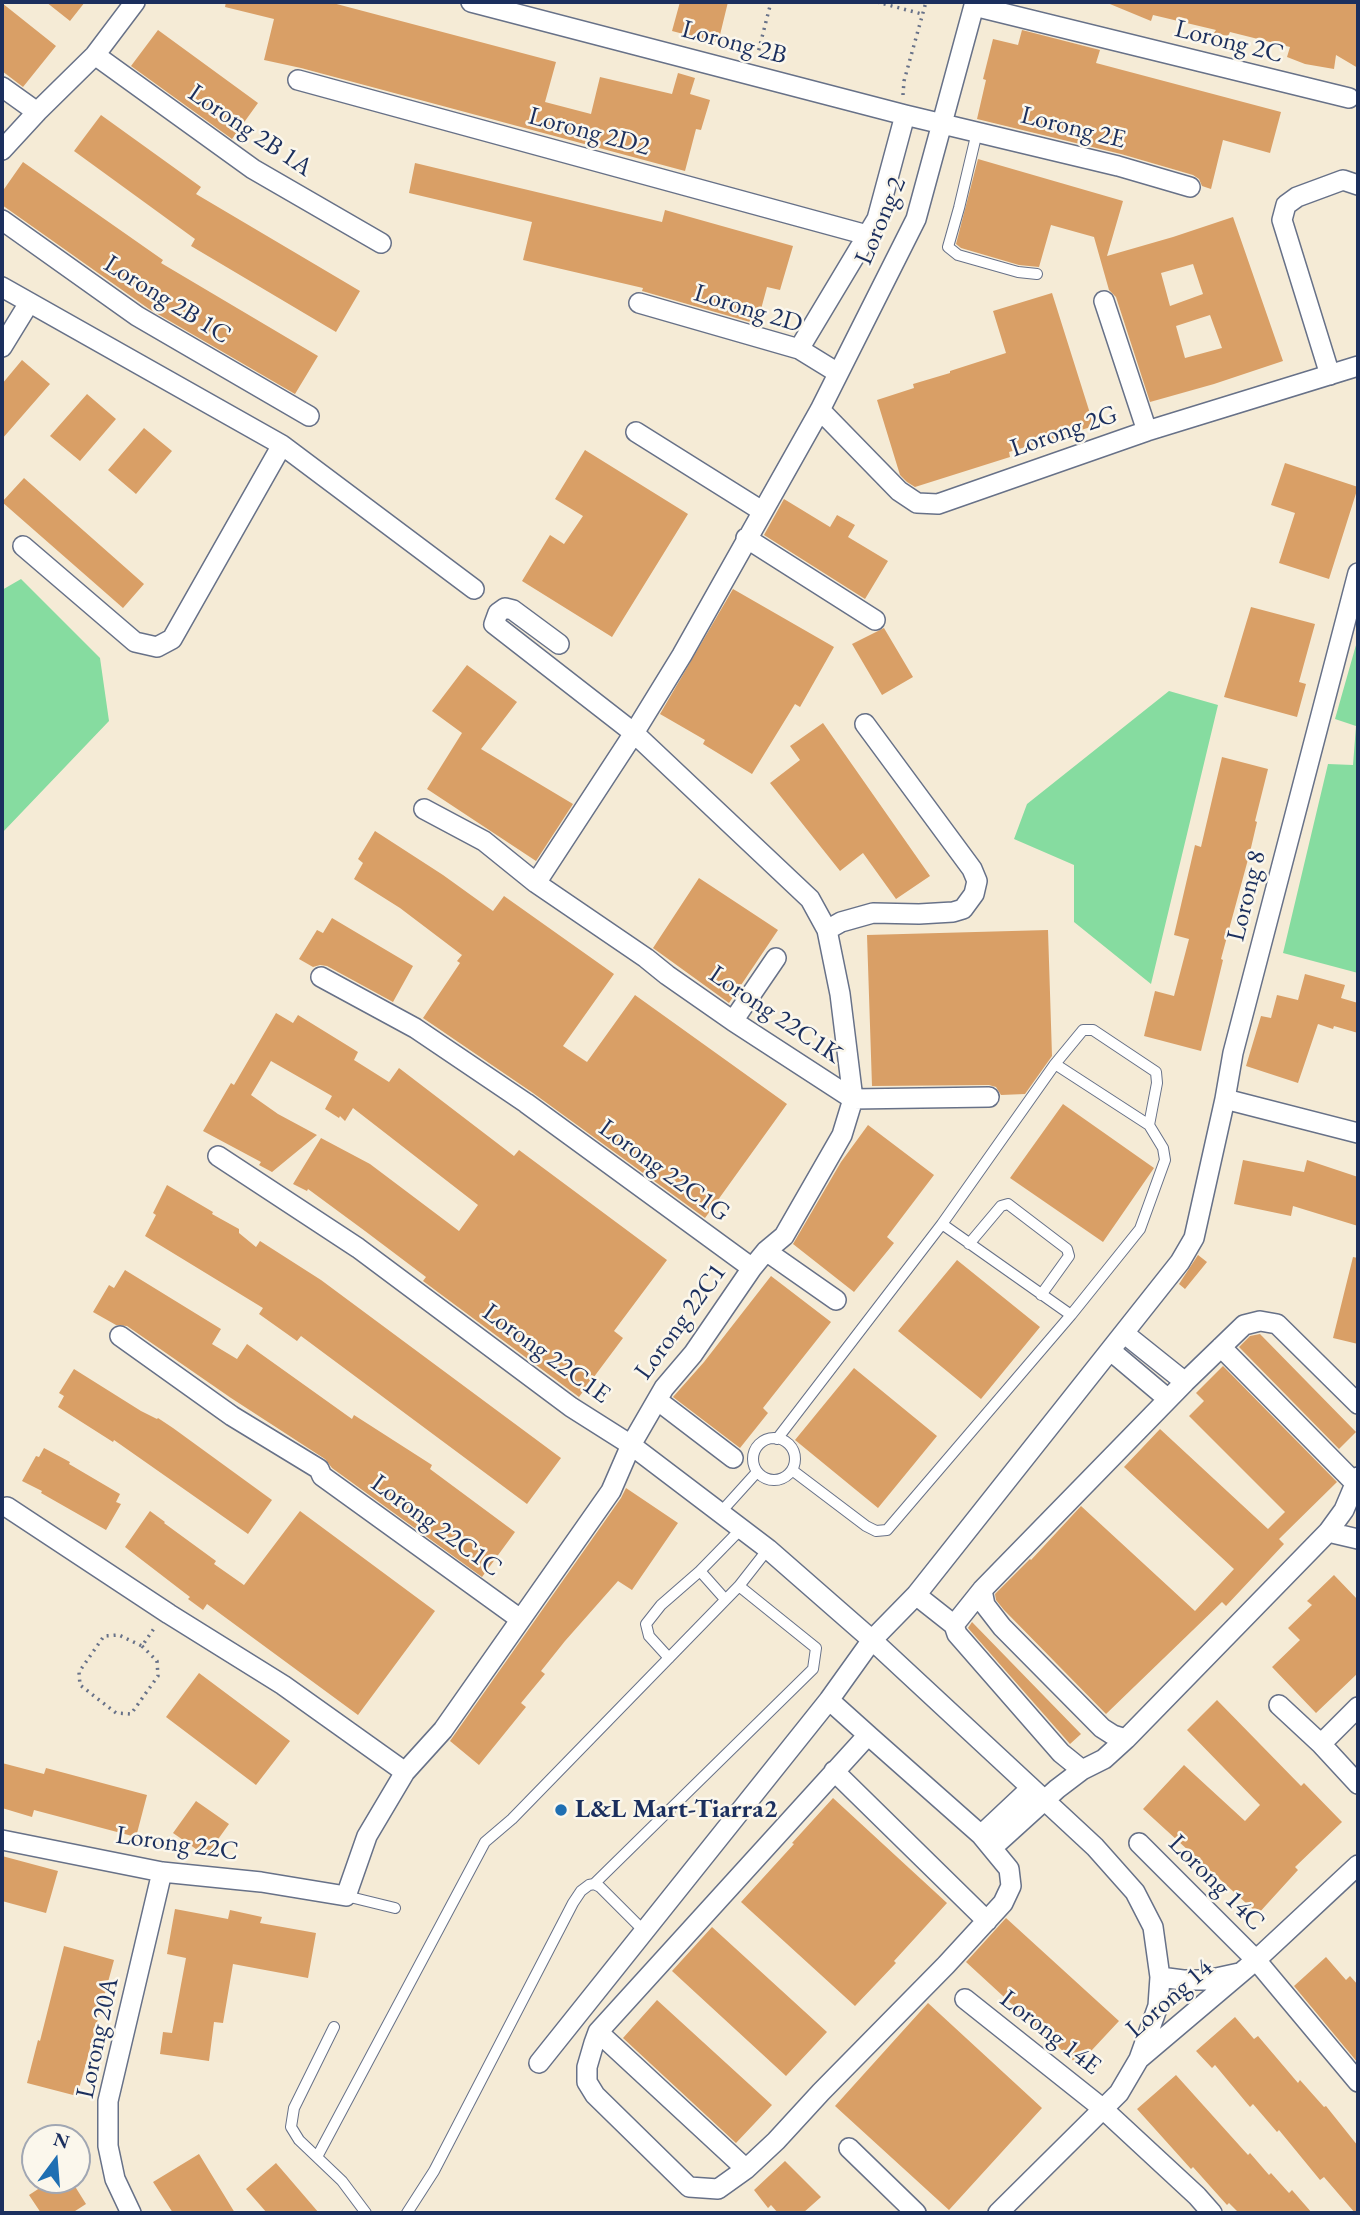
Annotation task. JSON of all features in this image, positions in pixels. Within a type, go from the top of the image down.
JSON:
[{"type":"street","points":[[2,150],[95,55],[135,2]]},
{"type":"street","name":"Lorong 2B","points":[[471,2],[904,107],[942,123]]},
{"type":"street","name":"Lorong 2C","points":[[975,4],[1349,98]]},
{"type":"street","name":"Lorong 2","points":[[536,883],[682,655],[820,410],[916,219],[975,4]]},
{"type":"street","name":"Lorong 2B 1A","points":[[95,55],[253,169],[380,243]]},
{"type":"street","name":"Lorong 2D2","points":[[298,80],[867,235]]},
{"type":"street","points":[[2,87],[37,112]]},
{"type":"street","points":[[799,349],[877,219],[904,107]]},
{"type":"street","name":"Lorong 2E","points":[[942,123],[1118,166],[1190,187]]},
{"type":"street","points":[[1330,375],[1282,220],[1286,205],[1297,197],[1343,180],[1358,185]]},
{"type":"street","name":"Lorong 2B 1C","points":[[2,220],[137,316],[309,416]]},
{"type":"street","points":[[2,287],[282,445],[474,589]]},
{"type":"street","points":[[1104,301],[1147,431]]},
{"type":"street","points":[[2,347],[29,303]]},
{"type":"street","name":"Lorong 2D","points":[[639,303],[799,349],[838,373]]},
{"type":"street","name":"Lorong 2G","points":[[820,410],[899,491],[916,503],[938,504],[1147,431],[1358,366]]},
{"type":"street","points":[[636,432],[762,511]]},
{"type":"street","points":[[23,546],[135,642],[157,646],[172,639],[282,445]]},
{"type":"street","points":[[746,538],[875,620]]},
{"type":"street","name":"Lorong 8","points":[[539,2063],[829,1700],[872,1640],[916,1595],[1125,1334],[1180,1262],[1194,1238],[1233,1053],[1358,573]]},
{"type":"street","name":"Lorong 22C1","points":[[346,1896],[367,1836],[405,1772],[443,1730],[611,1491],[631,1446],[664,1388],[693,1354],[752,1268],[766,1251],[784,1236],[842,1135],[853,1099],[840,994],[827,930],[810,899],[634,733],[494,624],[498,613],[505,608],[513,610],[559,644]]},
{"type":"street","points":[[827,930],[841,922],[873,913],[919,914],[963,909],[974,894],[977,881],[972,869],[865,724]]},
{"type":"street","name":"Lorong 22C1K","points":[[424,809],[484,841],[536,883],[667,975],[853,1099]]},
{"type":"street","points":[[733,1021],[776,958]]},
{"type":"street","name":"Lorong 22C1G","points":[[321,977],[415,1028],[546,1118],[752,1268]]},
{"type":"street","points":[[853,1099],[989,1097]]},
{"type":"street","points":[[1225,1099],[1358,1133]]},
{"type":"street","name":"Lorong 22C1E","points":[[218,1156],[358,1248],[571,1407],[631,1446],[768,1549],[872,1640],[1095,1847],[1135,1892],[1153,1927],[1160,1977],[1158,2006],[1139,2059]]},
{"type":"street","points":[[766,1251],[836,1300]]},
{"type":"street","points":[[954,1625],[982,1590],[1185,1381],[1244,1325],[1260,1321],[1277,1324],[1358,1404]]},
{"type":"street","points":[[1125,1334],[1185,1381]]},
{"type":"street","name":"Lorong 22C1C","points":[[120,1336],[232,1416],[320,1469],[322,1476],[520,1619]]},
{"type":"street","points":[[987,1841],[1037,1795],[1104,1759],[1126,1739],[1328,1532],[1344,1510],[1357,1480],[1221,1347]]},
{"type":"street","points":[[1111,1351],[1168,1399]]},
{"type":"street","points":[[657,1400],[733,1458]]},
{"type":"street","points":[[7,1507],[169,1614],[283,1685],[405,1772]]},
{"type":"street","points":[[1328,1532],[1358,1539]]},
{"type":"street","points":[[982,1590],[985,1605],[1002,1627],[1102,1728],[1126,1739]]},
{"type":"street","points":[[916,1595],[954,1625],[957,1634],[1061,1752],[1082,1770]]},
{"type":"street","points":[[829,1700],[987,1841],[1009,1869],[1012,1886],[1003,1903],[946,1965],[746,2169],[718,2189],[689,2187],[595,2095],[587,2082],[587,2067],[598,2032],[868,1735]]},
{"type":"street","points":[[1279,1704],[1358,1784]]},
{"type":"street","points":[[1321,1744],[1358,1707]]},
{"type":"street","points":[[834,1770],[987,1921]]},
{"type":"street","name":"Lorong 22C","points":[[2,1839],[162,1872],[261,1882],[346,1896]]},
{"type":"street","name":"Lorong 14C","points":[[1139,1843],[1256,1959],[1358,2082]]},
{"type":"street","name":"Lorong 14","points":[[998,2213],[1119,2093],[1139,2059],[1241,1973],[1358,1865]]},
{"type":"street","name":"Lorong 20A","points":[[131,2213],[115,2179],[108,2146],[108,2101],[162,1872]]},
{"type":"street","points":[[1160,1977],[1207,1980],[1241,1973]]},
{"type":"street","name":"Lorong 14E","points":[[965,1999],[1102,2108],[1195,2205],[1212,2213]]},
{"type":"street","points":[[598,2032],[746,2169]]},
{"type":"street","points":[[849,2148],[916,2213]]},
{"type":"lane","points":[[977,132],[948,247],[958,256],[1018,272],[1037,274]]},
{"type":"lane","points":[[777,1439],[942,1224],[1055,1064],[1083,1030],[1093,1030],[1156,1072],[1157,1083],[1149,1125]]},
{"type":"lane","points":[[792,1470],[866,1526],[876,1531],[887,1530],[1071,1315],[1140,1229],[1165,1160],[1163,1148],[1149,1125],[1055,1064]]},
{"type":"lane","points":[[969,1244],[1002,1206],[1008,1204],[1067,1250],[1069,1256],[1041,1295]]},
{"type":"lane","points":[[942,1224],[1071,1315]]},
{"type":"lane","points":[[769,1439],[777,1439],[785,1442],[794,1454],[792,1470],[786,1477],[771,1480],[757,1472],[753,1464],[756,1448],[769,1439]]},
{"type":"lane","points":[[720,1513],[757,1472]]},
{"type":"lane","points":[[669,1658],[649,1636],[646,1624],[661,1605],[700,1571],[741,1529]]},
{"type":"lane","points":[[317,2157],[485,1842],[512,1819],[724,1598],[739,1586],[768,1549]]},
{"type":"lane","points":[[700,1571],[724,1598]]},
{"type":"lane","points":[[407,2213],[434,2171],[573,1903],[582,1891],[594,1884],[813,1669],[816,1648],[739,1586]]},
{"type":"lane","points":[[594,1884],[644,1931]]},
{"type":"lane","points":[[346,1896],[395,1908]]},
{"type":"lane","points":[[334,2028],[294,2108],[293,2133],[342,2180],[366,2213]]},
{"type":"path","points":[[763,64],[758,54],[771,2]]},
{"type":"path","points":[[877,2],[923,14]]},
{"type":"path","points":[[904,107],[904,81],[926,2]]},
{"type":"path","points":[[142,1646],[158,1623],[169,1614]]},
{"type":"path","points":[[119,1635],[142,1646],[157,1661],[158,1676],[131,1714],[116,1713],[80,1685],[79,1672],[104,1636],[119,1635]]},
{"type":"green space","points":[[21,579],[100,658],[109,721],[2,833],[2,590]]},
{"type":"green space","points":[[1358,638],[1358,973],[1283,953],[1328,764],[1353,765],[1356,726],[1335,719]]},
{"type":"green space","points":[[1169,691],[1218,705],[1151,984],[1074,922],[1074,865],[1014,839],[1027,804]]},
{"type":"building","points":[[46,2],[85,2],[70,21]]},
{"type":"building","points":[[226,2],[329,2],[556,62],[545,102],[591,114],[600,77],[672,94],[678,73],[695,78],[690,94],[710,100],[701,130],[696,129],[685,171],[264,60],[274,19],[225,7]]},
{"type":"building","points":[[680,2],[728,2],[718,43],[672,31]]},
{"type":"building","points":[[1105,2],[1358,2],[1358,68],[1336,55],[1334,69],[1305,64],[1287,57],[1290,47],[1230,32],[1228,36],[1214,33],[1216,30],[1153,15],[1151,21]]},
{"type":"building","points":[[2,3],[56,46],[23,87],[2,71]]},
{"type":"building","points":[[158,30],[258,103],[232,139],[131,66]]},
{"type":"building","points":[[1022,30],[1100,50],[1096,63],[1281,112],[1270,153],[1223,140],[1211,189],[1202,186],[1199,179],[1193,175],[1121,154],[977,119],[993,39],[1018,45]]},
{"type":"building","points":[[101,115],[201,187],[196,194],[360,291],[336,332],[191,246],[195,239],[74,151]]},
{"type":"building","points":[[978,159],[1123,201],[1107,256],[1233,217],[1283,361],[1150,402],[1116,297],[1109,290],[1094,237],[1051,225],[1039,267],[1019,265],[961,248],[956,244]],"holes":[[[1193,264],[1203,294],[1170,306],[1161,273]],[[1210,315],[1222,348],[1185,358],[1176,326]]]},
{"type":"building","points":[[23,162],[163,260],[161,263],[318,356],[295,394],[149,309],[2,205],[2,192]]},
{"type":"building","points":[[415,163],[662,222],[665,210],[793,246],[780,290],[767,287],[757,324],[642,291],[643,288],[523,260],[532,222],[409,193]]},
{"type":"building","points":[[1052,293],[1094,426],[1009,452],[1010,457],[915,487],[907,482],[900,475],[877,400],[914,388],[913,384],[1006,353],[993,311]]},
{"type":"building","points":[[22,360],[50,384],[2,439],[2,384]]},
{"type":"building","points":[[87,394],[116,419],[80,461],[50,436]]},
{"type":"building","points":[[144,428],[172,451],[136,494],[108,470]]},
{"type":"building","points":[[585,450],[688,514],[612,637],[522,581],[550,535],[564,544],[583,516],[555,499]]},
{"type":"building","points":[[1285,463],[1358,487],[1329,579],[1279,563],[1295,513],[1271,505]]},
{"type":"building","points":[[24,478],[144,584],[123,608],[2,502]]},
{"type":"building","points":[[784,499],[830,527],[837,515],[855,525],[848,537],[888,561],[865,599],[764,535]]},
{"type":"building","points":[[733,589],[834,647],[800,707],[795,704],[752,774],[703,744],[705,740],[660,714]]},
{"type":"building","points":[[1251,607],[1315,624],[1299,682],[1306,684],[1297,717],[1224,697]]},
{"type":"building","points":[[884,628],[913,677],[882,695],[852,644]]},
{"type":"building","points":[[467,665],[517,702],[481,749],[573,804],[536,861],[427,789],[462,733],[432,711]]},
{"type":"building","points":[[823,723],[930,876],[896,899],[863,853],[840,871],[770,783],[800,760],[790,746]]},
{"type":"building","points":[[1222,757],[1268,769],[1201,1051],[1144,1036],[1155,991],[1174,996],[1189,939],[1174,935],[1195,845],[1201,847]]},
{"type":"building","points":[[375,831],[493,911],[504,896],[614,974],[563,1046],[587,1062],[635,995],[787,1104],[705,1218],[533,1093],[423,1018],[460,963],[457,961],[462,955],[400,908],[354,879],[363,863],[358,859]]},
{"type":"building","points":[[699,878],[778,930],[729,1003],[653,948]]},
{"type":"building","points":[[332,918],[413,966],[393,1002],[327,966],[313,967],[299,959],[317,930],[323,933]]},
{"type":"building","points":[[1048,930],[1052,1056],[1025,1094],[1001,1095],[996,1087],[989,1085],[872,1086],[867,935]]},
{"type":"building","points":[[1305,974],[1345,985],[1341,998],[1358,1003],[1358,1033],[1318,1024],[1298,1083],[1246,1066],[1261,1016],[1271,1018],[1277,995],[1298,1000]]},
{"type":"building","points":[[276,1013],[293,1023],[298,1015],[358,1052],[354,1060],[389,1082],[399,1068],[514,1156],[519,1150],[667,1260],[614,1331],[623,1338],[579,1397],[423,1281],[426,1277],[365,1231],[308,1189],[307,1191],[293,1184],[321,1138],[370,1164],[459,1231],[478,1205],[353,1108],[345,1121],[340,1116],[339,1118],[325,1109],[332,1096],[271,1061],[251,1095],[278,1114],[317,1135],[272,1172],[259,1165],[261,1162],[203,1131],[231,1083],[234,1085]]},
{"type":"building","points":[[1063,1104],[1154,1168],[1103,1242],[1010,1178]]},
{"type":"building","points":[[868,1125],[934,1175],[887,1237],[894,1243],[854,1292],[793,1244],[841,1162]]},
{"type":"building","points":[[1243,1160],[1304,1172],[1307,1160],[1358,1177],[1358,1226],[1293,1206],[1291,1216],[1234,1204]]},
{"type":"building","points":[[167,1185],[239,1229],[239,1233],[256,1247],[260,1241],[321,1280],[561,1458],[527,1504],[301,1336],[297,1341],[259,1314],[263,1308],[145,1236]]},
{"type":"building","points":[[1198,1255],[1207,1262],[1185,1289],[1179,1284]]},
{"type":"building","points":[[1353,1257],[1358,1258],[1358,1344],[1333,1338]]},
{"type":"building","points":[[957,1260],[1040,1327],[981,1399],[898,1331]]},
{"type":"building","points":[[125,1270],[221,1329],[212,1344],[237,1359],[247,1344],[352,1419],[354,1415],[432,1465],[430,1469],[515,1532],[482,1577],[332,1468],[325,1459],[127,1326],[116,1325],[93,1312],[109,1285],[114,1288]]},
{"type":"building","points":[[771,1276],[831,1322],[763,1408],[768,1413],[740,1448],[673,1397]]},
{"type":"building","points":[[1260,1334],[1356,1432],[1339,1449],[1239,1347],[1250,1336]]},
{"type":"building","points":[[1223,1366],[1337,1482],[1279,1539],[1284,1544],[1226,1606],[1222,1602],[1106,1714],[1004,1610],[995,1594],[1081,1506],[1195,1611],[1234,1569],[1124,1467],[1160,1429],[1268,1529],[1285,1512],[1189,1416],[1204,1401],[1196,1393]]},
{"type":"building","points":[[854,1368],[937,1436],[878,1508],[795,1440]]},
{"type":"building","points":[[74,1369],[141,1411],[158,1418],[272,1500],[248,1534],[114,1440],[113,1442],[58,1407],[64,1396],[59,1393]]},
{"type":"building","points":[[44,1448],[120,1494],[116,1502],[121,1504],[106,1530],[22,1481],[36,1456],[39,1457]]},
{"type":"building","points":[[626,1488],[678,1523],[632,1590],[618,1581],[565,1641],[541,1671],[545,1674],[521,1703],[526,1707],[479,1765],[450,1741]]},
{"type":"building","points":[[150,1511],[244,1585],[300,1511],[435,1611],[358,1715],[207,1604],[203,1610],[125,1547]]},
{"type":"building","points":[[1334,1575],[1358,1600],[1358,1673],[1316,1713],[1272,1667],[1300,1640],[1288,1628],[1312,1605],[1307,1601]]},
{"type":"building","points":[[972,1622],[1081,1734],[1070,1744],[968,1628]]},
{"type":"building","points":[[199,1673],[290,1741],[256,1785],[166,1717]]},
{"type":"building","points":[[1217,1700],[1301,1786],[1304,1783],[1342,1822],[1295,1867],[1298,1870],[1258,1914],[1143,1809],[1184,1765],[1245,1821],[1260,1805],[1187,1730]]},
{"type":"building","points":[[2,1763],[44,1774],[46,1768],[147,1795],[136,1837],[34,1810],[32,1817],[2,1808]]},
{"type":"building","points":[[833,1798],[947,1903],[855,2006],[741,1902]]},
{"type":"building","points":[[196,1801],[229,1824],[206,1856],[173,1833]]},
{"type":"building","points":[[2,1856],[58,1871],[46,1913],[2,1901]]},
{"type":"building","points":[[175,1909],[228,1919],[230,1910],[262,1917],[260,1923],[316,1933],[308,1978],[233,1964],[223,2023],[214,2022],[209,2061],[160,2054],[163,2032],[172,2033],[186,1958],[167,1954]]},
{"type":"building","points":[[1006,1918],[1119,2021],[1078,2065],[966,1962]]},
{"type":"building","points":[[712,1927],[827,2032],[786,2076],[672,1971]]},
{"type":"building","points":[[64,1946],[114,1960],[77,2096],[27,2083]]},
{"type":"building","points":[[1326,1957],[1346,1980],[1350,1976],[1358,1985],[1358,2063],[1294,1986]]},
{"type":"building","points":[[657,2000],[772,2105],[736,2143],[623,2038]]},
{"type":"building","points":[[928,2003],[1042,2108],[949,2210],[835,2106]]},
{"type":"building","points":[[1235,2017],[1254,2039],[1258,2036],[1298,2083],[1300,2080],[1324,2107],[1326,2106],[1358,2146],[1358,2213],[1355,2213],[1324,2177],[1320,2180],[1279,2130],[1277,2132],[1253,2104],[1250,2107],[1215,2065],[1212,2068],[1196,2051]]},
{"type":"building","points":[[1176,2075],[1248,2155],[1250,2153],[1289,2193],[1292,2190],[1312,2213],[1239,2213],[1229,2203],[1227,2205],[1193,2167],[1191,2169],[1137,2109]]},
{"type":"building","points":[[199,2154],[235,2213],[173,2213],[153,2182]]},
{"type":"building","points":[[785,2161],[821,2197],[803,2213],[778,2213],[771,2205],[768,2208],[754,2190]]},
{"type":"building","points":[[276,2163],[319,2213],[267,2213],[246,2189]]},
{"type":"building","points":[[80,2194],[86,2204],[72,2213],[41,2213],[29,2195]]},
{"type":"place","name":"L&L Mart-Tiarra2","points":[[561,1810]]}]
